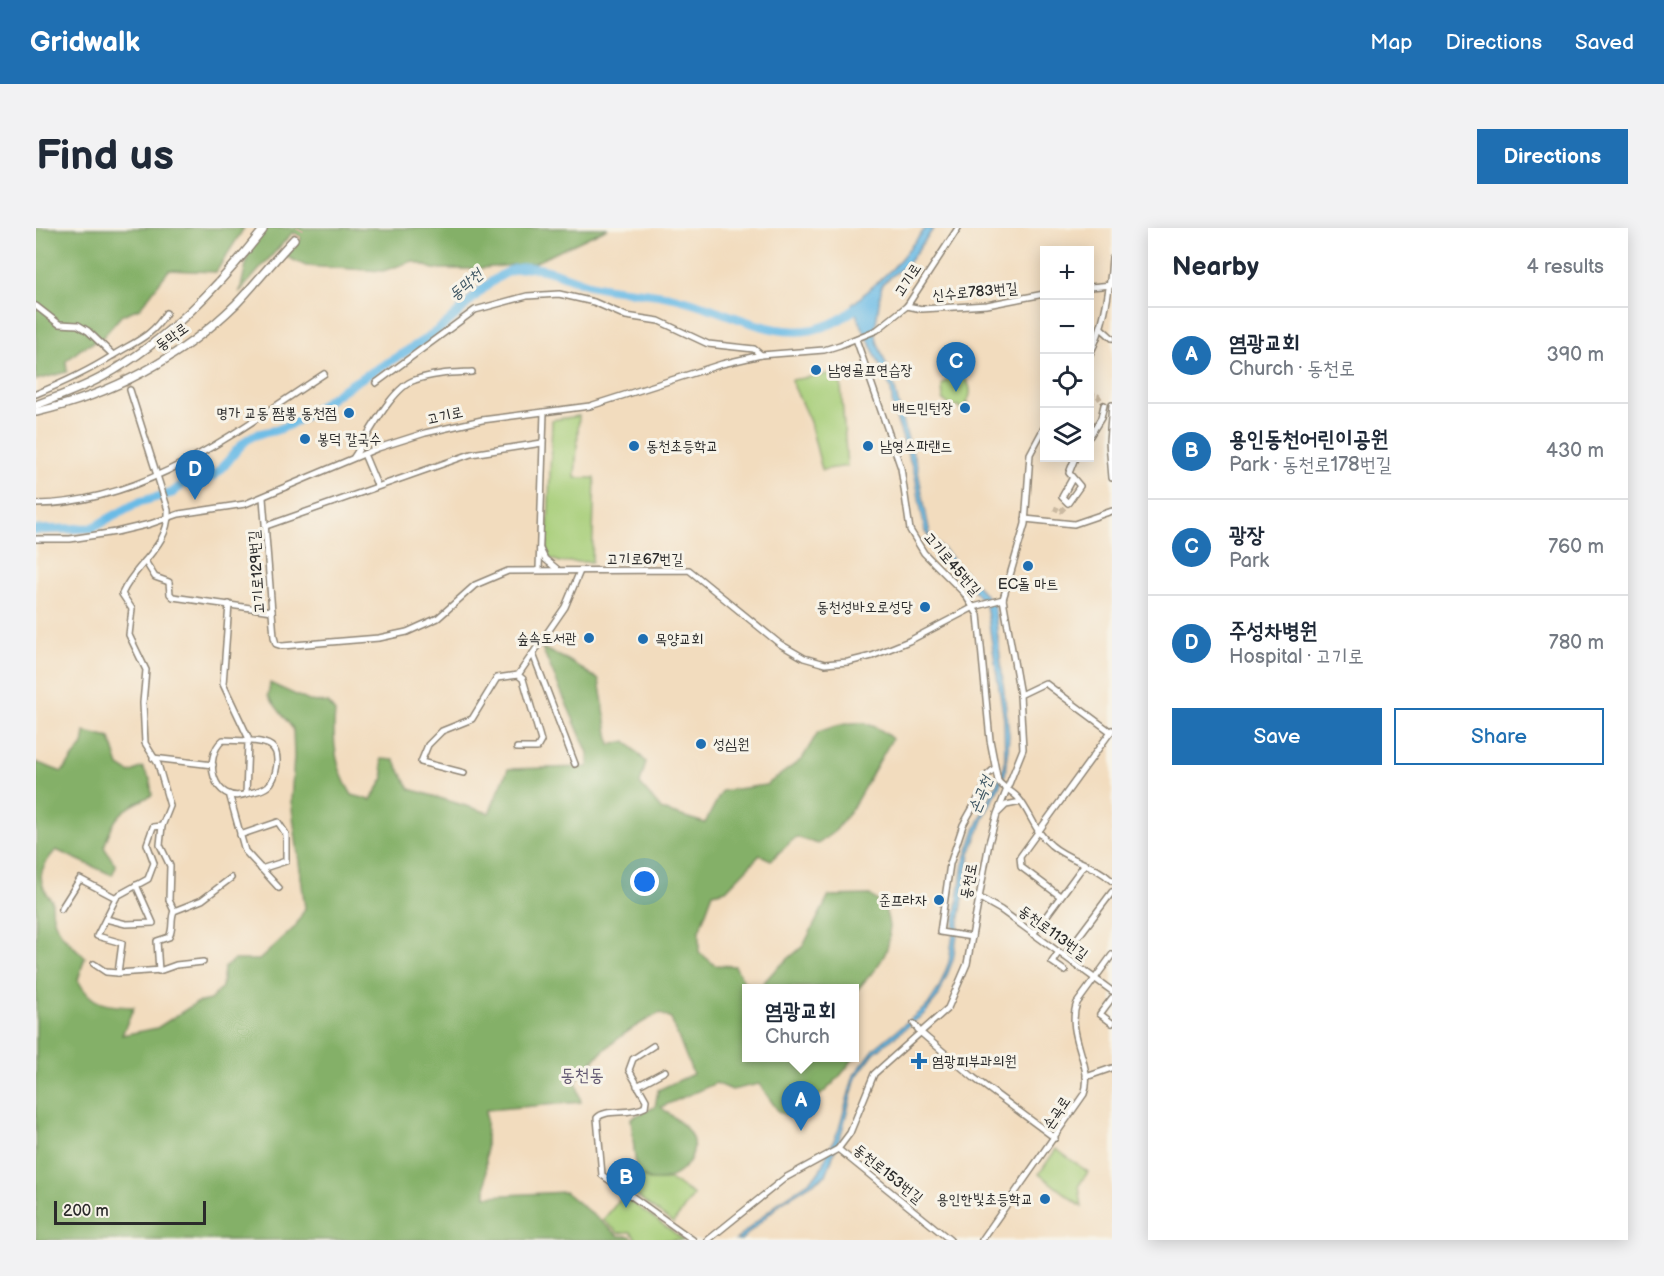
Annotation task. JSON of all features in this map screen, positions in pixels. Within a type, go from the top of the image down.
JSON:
[{"type":"main road","name":"동막로","points":[[36,405],[104,376],[163,336],[213,291],[263,230]]},
{"type":"main road","name":"동막로","points":[[36,412],[66,405],[101,392],[139,375],[176,352],[234,306],[294,239]]},
{"type":"street","name":"고기로","points":[[36,538],[81,537],[169,519],[179,514],[221,509],[263,498],[402,439],[447,427],[590,406],[696,372],[761,355],[824,350],[866,335],[887,324],[898,315],[907,306],[958,228]]},
{"type":"street","points":[[1094,343],[1101,328],[1111,286],[1112,258]]},
{"type":"street","points":[[1094,287],[1111,286]]},
{"type":"street","points":[[376,383],[475,310],[538,295],[560,294],[594,302],[626,316],[659,321],[708,344],[754,350],[761,355]]},
{"type":"street","name":"신수로783번길","points":[[907,306],[922,309],[987,305],[1040,295]]},
{"type":"street","points":[[36,306],[59,324],[78,326],[88,331],[113,355]]},
{"type":"street","points":[[36,394],[89,372],[113,355],[141,341],[166,313]]},
{"type":"street","points":[[1101,328],[1112,338]]},
{"type":"street","name":"고기로45번길","points":[[856,339],[901,468],[910,530],[918,546],[964,593],[978,615],[995,772]]},
{"type":"street","points":[[354,458],[392,400],[413,380],[472,372]]},
{"type":"street","points":[[36,504],[64,504],[117,493],[191,461],[324,374]]},
{"type":"street","points":[[130,390],[169,519],[164,537],[128,580],[122,594],[132,609],[129,635],[146,670],[143,703],[145,743],[158,764],[170,807],[162,826],[160,844],[170,866],[169,900],[174,911]]},
{"type":"street","points":[[1094,428],[1101,418],[1104,405]]},
{"type":"street","points":[[1112,405],[1109,442],[1112,478]]},
{"type":"street","points":[[539,570],[544,412]]},
{"type":"street","name":"동천로","points":[[708,1240],[785,1179],[838,1149],[850,1133],[874,1074],[948,1008],[967,964],[978,897],[997,814],[1023,749],[1020,696],[1001,599],[1025,519],[1029,461],[1040,442]]},
{"type":"street","points":[[266,526],[377,485],[471,454],[542,443]]},
{"type":"street","points":[[364,454],[377,485]]},
{"type":"street","points":[[1072,462],[1069,470],[1072,479]]},
{"type":"street","name":"고기로129번길","points":[[263,498],[276,644]]},
{"type":"street","points":[[1025,519],[1074,524],[1112,511]]},
{"type":"street","points":[[539,546],[544,559],[558,570]]},
{"type":"street","points":[[145,561],[155,577],[169,582],[170,594],[173,597],[272,611]]},
{"type":"street","name":"고기로67번길","points":[[276,644],[282,646],[379,638],[407,632],[438,618],[475,585],[508,571],[689,570],[780,644],[804,658],[825,664],[848,662],[872,656],[974,607],[1001,599]]},
{"type":"street","points":[[464,773],[421,762],[429,745],[442,731],[472,720],[497,678],[518,675],[569,600],[580,571]]},
{"type":"street","points":[[229,604],[223,684],[244,725],[248,742],[246,794]]},
{"type":"street","points":[[533,654],[575,764]]},
{"type":"street","points":[[517,748],[537,748],[541,741],[523,679],[518,675]]},
{"type":"street","points":[[1020,696],[1045,683],[1111,731],[1020,857],[1021,867],[1060,896]]},
{"type":"street","points":[[223,740],[270,745],[277,757],[275,776],[270,785],[246,794],[231,796],[220,791],[215,783],[213,765],[216,748],[223,740]]},
{"type":"street","points":[[153,758],[213,765]]},
{"type":"street","points":[[972,937],[940,932],[950,864],[963,825],[985,786],[985,777],[995,772],[1007,790],[1013,792],[1021,802],[1038,832],[1063,854],[1098,870],[1112,881]]},
{"type":"street","points":[[231,796],[245,851],[279,888]]},
{"type":"street","points":[[997,814],[1006,805],[1021,802]]},
{"type":"street","points":[[240,834],[278,822],[286,834],[286,861],[261,869]]},
{"type":"street","points":[[118,973],[122,943],[97,936],[116,898],[148,879],[154,863],[147,844],[153,826],[162,826]]},
{"type":"street","points":[[1033,934],[1083,865]]},
{"type":"street","points":[[159,971],[157,940],[169,937],[173,930],[171,918],[174,911],[202,900],[231,878]]},
{"type":"street","points":[[61,909],[80,879],[116,898]]},
{"type":"street","points":[[106,919],[126,924],[153,923],[136,885]]},
{"type":"street","points":[[1065,971],[1053,962],[1112,892]]},
{"type":"street","name":"동천로113번길","points":[[978,897],[1112,991]]},
{"type":"street","points":[[1112,955],[1077,1003],[1074,1012],[1074,1027],[1086,1077],[1112,1068]]},
{"type":"street","points":[[94,964],[106,972],[118,973],[159,971],[176,965],[203,962]]},
{"type":"street","points":[[1112,998],[1100,1014],[1112,1023]]},
{"type":"street","points":[[914,1024],[920,1032],[974,1078],[1055,1138]]},
{"type":"street","points":[[653,1047],[635,1057],[630,1063],[629,1073],[646,1100],[645,1107],[631,1113],[605,1112],[597,1118],[602,1175],[693,1240]]},
{"type":"street","points":[[637,1086],[665,1071]]},
{"type":"street","name":"손곡로","points":[[982,1240],[1084,1094],[1086,1077]]},
{"type":"street","name":"동천로153번길","points":[[838,1149],[950,1240]]},
{"type":"green space","points":[[36,228],[244,228],[216,272],[169,270],[140,308],[122,315],[102,338],[81,349],[66,361],[67,372],[36,380]]},
{"type":"green space","points":[[258,228],[608,228],[534,263],[472,269],[433,269],[413,261],[383,271],[306,266],[285,256],[301,239],[293,232],[240,291],[251,242]]},
{"type":"green space","points":[[840,372],[847,466],[822,470],[810,422],[791,380]]},
{"type":"green space","points":[[953,376],[963,379],[969,386],[970,395],[965,404],[967,403],[970,411],[963,414],[960,406],[951,406],[943,400],[942,385]]},
{"type":"green space","points":[[579,416],[575,478],[595,478],[592,562],[560,562],[551,559],[547,552],[552,420]]},
{"type":"green space","points":[[542,648],[568,660],[599,680],[610,745],[626,741],[646,762],[640,784],[662,810],[705,823],[722,791],[766,785],[802,759],[818,732],[848,723],[857,723],[874,726],[892,739],[853,807],[836,830],[818,844],[796,837],[771,860],[760,855],[726,890],[713,893],[699,931],[699,952],[715,965],[735,966],[744,982],[748,984],[742,984],[742,1062],[851,1062],[833,1084],[790,1116],[779,1112],[759,1084],[732,1090],[716,1083],[661,1107],[689,1132],[693,1144],[692,1155],[678,1173],[667,1179],[656,1180],[645,1177],[636,1169],[631,1118],[655,1107],[658,1090],[693,1074],[671,1019],[660,1013],[636,1026],[614,1042],[585,1070],[576,1081],[581,1102],[486,1110],[486,1196],[565,1192],[619,1236],[630,1236],[634,1240],[36,1240],[36,762],[62,772],[83,745],[85,732],[110,738],[119,766],[130,773],[142,767],[150,779],[152,795],[120,814],[108,836],[104,847],[116,866],[112,875],[56,850],[46,863],[41,875],[43,887],[52,901],[57,926],[66,939],[85,957],[78,980],[83,989],[94,1000],[101,1003],[134,1007],[122,1035],[157,1028],[196,1003],[210,1000],[222,987],[224,968],[234,960],[259,960],[295,927],[305,908],[291,801],[293,729],[268,696],[270,683],[309,701],[328,703],[335,712],[336,755],[342,776],[352,795],[371,800],[384,778],[381,759],[394,760],[410,789],[489,813],[508,769],[588,767],[588,753]]},
{"type":"green space","points":[[870,895],[884,906],[889,933],[885,954],[880,963],[859,988],[859,984],[763,984],[803,946],[829,896]]},
{"type":"green space","points":[[1056,1149],[1088,1172],[1079,1185],[1082,1207],[1039,1174]]},
{"type":"green space","points":[[636,1173],[649,1180],[671,1180],[694,1195],[673,1223],[611,1177]]},
{"type":"green space","points":[[623,1196],[684,1240],[637,1240],[631,1232],[619,1233],[603,1220]]},
{"type":"water","points":[[926,228],[934,228],[908,263],[882,284],[875,329],[917,466],[930,535],[994,604],[1009,735],[1005,774],[985,815],[970,854],[953,960],[938,997],[925,1013],[874,1053],[856,1077],[842,1131],[826,1175],[782,1202],[741,1240],[736,1240],[780,1201],[809,1182],[819,1172],[839,1129],[854,1075],[875,1048],[928,1005],[939,988],[949,962],[963,865],[975,830],[1003,770],[1004,719],[986,605],[925,532],[915,475],[893,409],[891,389],[852,305],[893,268]]},
{"type":"waterway","name":"동막천","points":[[36,530],[92,528],[139,502],[172,493],[188,480],[210,478],[251,437],[289,425],[409,350],[451,320],[479,292],[510,271],[521,268],[539,269],[591,285],[676,298],[748,322],[793,331],[816,329],[839,320],[862,303]]},
{"type":"tunnel","points":[[294,239],[300,228]]},
{"type":"tunnel","points":[[113,355],[130,390]]},
{"type":"tunnel","points":[[1094,395],[1098,396],[1104,405]]},
{"type":"tunnel","points":[[1054,508],[1061,511],[1066,506]]},
{"type":"place","name":"남영골프연습장","points":[[816,370]]},
{"type":"place","name":"광장","points":[[956,392]]},
{"type":"place","name":"배드민턴장","points":[[965,408]]},
{"type":"place","name":"명가 교동 짬뽕 동천점","points":[[349,413]]},
{"type":"place","name":"봉덕 칼국수","points":[[305,439]]},
{"type":"place","name":"동천초등학교","points":[[634,446]]},
{"type":"place","name":"남영스파랜드","points":[[868,446]]},
{"type":"place","name":"주성차병원","points":[[195,500]]},
{"type":"place","name":"EC돌 마트","points":[[1028,566]]},
{"type":"place","name":"동천성바오로성당","points":[[925,607]]},
{"type":"place","name":"숲속도서관","points":[[589,638]]},
{"type":"place","name":"목양교회","points":[[643,639]]},
{"type":"place","name":"성심원","points":[[701,744]]},
{"type":"place","name":"준프라자","points":[[939,900]]},
{"type":"place","name":"염광피부과의원","points":[[919,1061]]},
{"type":"place","name":"염광교회","points":[[801,1131]]},
{"type":"place","name":"용인한빛초등학교","points":[[1045,1199]]},
{"type":"place","name":"용인동천어린이공원","points":[[626,1208]]},
{"type":"district","name":"동천동","points":[[582,1075]]},
{"type":"water label","name":"손곡천","points":[[981,795]]}]
